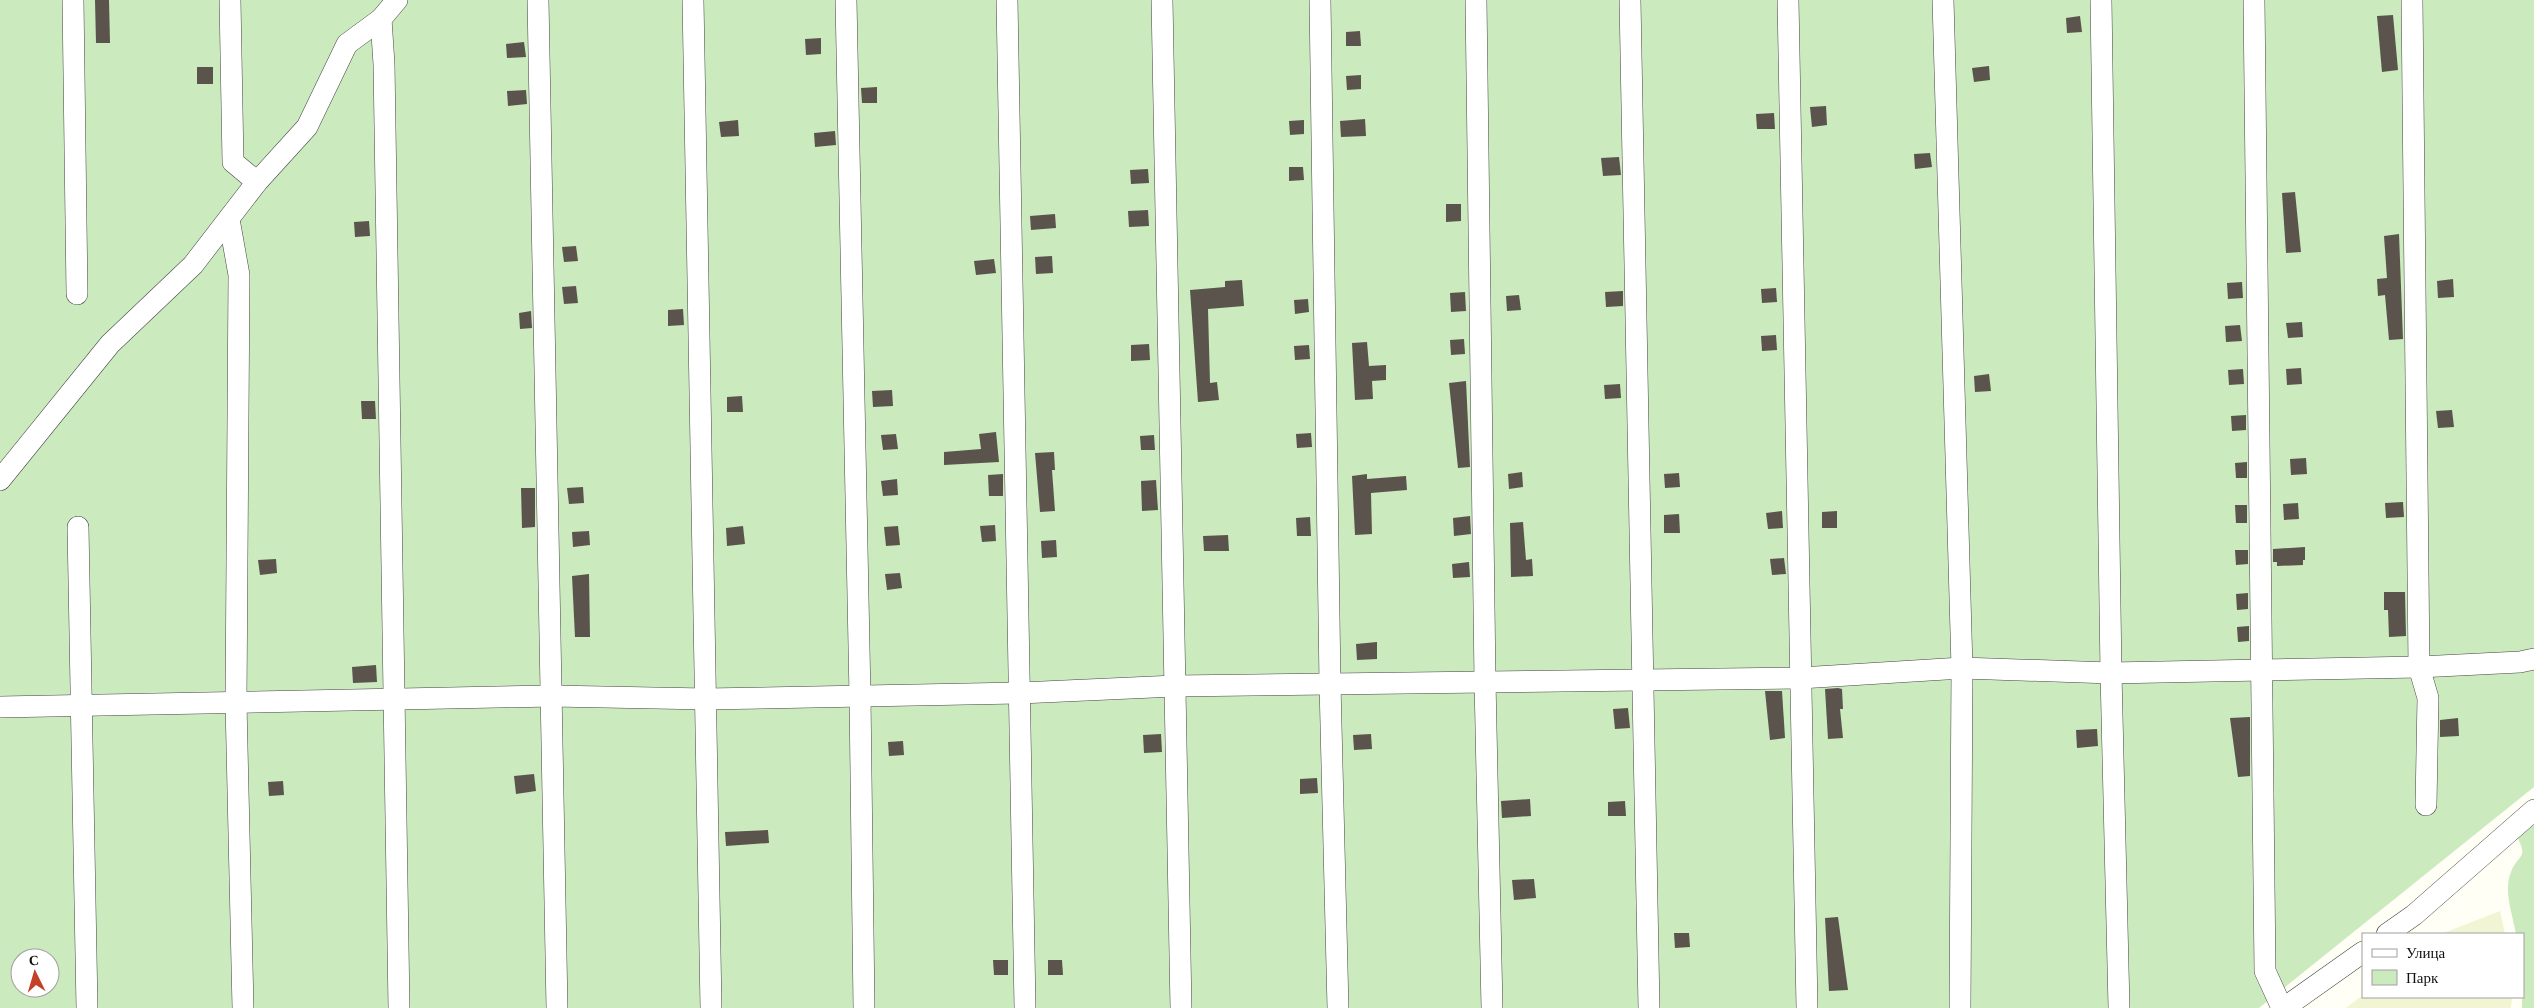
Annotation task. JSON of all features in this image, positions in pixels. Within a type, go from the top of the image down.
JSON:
[{"type":"street","points":[[72,0],[77,294]]},
{"type":"street","points":[[230,0],[233,162],[258,182]]},
{"type":"street","points":[[538,0],[557,1008]]},
{"type":"street","points":[[693,0],[711,1008]]},
{"type":"street","points":[[846,0],[860,696],[864,1008]]},
{"type":"street","points":[[1007,0],[1025,1008]]},
{"type":"street","points":[[1162,0],[1181,1008]]},
{"type":"street","points":[[1320,0],[1330,684],[1338,1008]]},
{"type":"street","points":[[1476,0],[1485,681],[1492,1008]]},
{"type":"street","points":[[1630,0],[1648,1008]]},
{"type":"street","points":[[1788,0],[1807,1008]]},
{"type":"street","points":[[1943,0],[1962,668],[1960,1008]]},
{"type":"street","points":[[2101,0],[2111,673],[2119,1008]]},
{"type":"street","points":[[2254,0],[2265,971],[2283,1008],[2362,953]]},
{"type":"street","points":[[2412,0],[2419,668],[2428,698],[2426,806]]},
{"type":"street","points":[[0,480],[110,344],[193,265],[258,182],[307,127],[347,44],[391,6]]},
{"type":"street","points":[[391,6],[384,64],[399,1008]]},
{"type":"street","points":[[229,219],[239,276],[236,703],[243,1008]]},
{"type":"street","points":[[78,527],[87,1008]]},
{"type":"street","points":[[0,707],[552,696],[706,699],[1020,692],[1176,686],[1800,678],[1962,668],[2111,673],[2419,668],[2520,662],[2534,659]]},
{"type":"street","points":[[2388,933],[2414,915],[2534,810]]},
{"type":"green space","points":[[0,0],[2534,0],[2534,787],[2259,1008],[0,1008]]},
{"type":"green space","points":[[2534,825],[2534,1008],[2522,1008],[2522,998],[2524,998],[2524,933],[2516,933],[2508,895],[2511,872],[2522,853],[2517,837],[2523,828]]},
{"type":"green space","points":[[2500,911],[2505,933],[2444,933]]},
{"type":"green space","points":[[2362,996],[2362,998],[2512,998],[2511,1008],[2346,1008]]},
{"type":"building","points":[[95,0],[109,0],[110,43],[96,43]]},
{"type":"building","points":[[2393,15],[2398,70],[2382,72],[2377,16]]},
{"type":"building","points":[[2080,16],[2082,32],[2067,33],[2066,18]]},
{"type":"building","points":[[1360,31],[1361,46],[1346,46],[1346,32]]},
{"type":"building","points":[[821,38],[821,54],[806,55],[805,39]]},
{"type":"building","points":[[524,42],[526,57],[507,58],[506,44]]},
{"type":"building","points":[[1989,66],[1990,80],[1974,82],[1972,68]]},
{"type":"building","points":[[197,67],[213,67],[213,84],[197,84]]},
{"type":"building","points":[[1361,75],[1361,89],[1347,90],[1346,76]]},
{"type":"building","points":[[877,87],[877,103],[862,103],[861,88]]},
{"type":"building","points":[[526,90],[527,104],[508,106],[507,91]]},
{"type":"building","points":[[1826,106],[1827,125],[1812,127],[1810,107]]},
{"type":"building","points":[[1774,113],[1775,129],[1757,129],[1756,114]]},
{"type":"building","points":[[1365,119],[1366,136],[1341,137],[1340,121]]},
{"type":"building","points":[[738,120],[739,136],[721,137],[719,122]]},
{"type":"building","points":[[1304,120],[1304,134],[1290,135],[1289,121]]},
{"type":"building","points":[[835,131],[836,145],[815,147],[814,133]]},
{"type":"building","points":[[1930,153],[1932,167],[1915,169],[1914,154]]},
{"type":"building","points":[[1619,157],[1621,175],[1603,176],[1601,158]]},
{"type":"building","points":[[1289,167],[1303,167],[1304,180],[1289,181]]},
{"type":"building","points":[[1148,169],[1149,183],[1131,184],[1130,170]]},
{"type":"building","points":[[2295,192],[2301,252],[2286,253],[2282,193]]},
{"type":"building","points":[[1446,204],[1461,204],[1461,221],[1446,222]]},
{"type":"building","points":[[1148,210],[1149,226],[1129,227],[1128,211]]},
{"type":"building","points":[[1055,214],[1056,228],[1031,230],[1030,216]]},
{"type":"building","points":[[369,221],[370,236],[355,237],[354,222]]},
{"type":"building","points":[[2399,234],[2403,339],[2389,340],[2385,295],[2378,296],[2377,279],[2387,278],[2384,236]]},
{"type":"building","points":[[576,246],[578,261],[564,262],[562,247]]},
{"type":"building","points":[[1052,256],[1053,273],[1036,274],[1035,257]]},
{"type":"building","points":[[994,259],[996,273],[976,275],[974,261]]},
{"type":"building","points":[[2453,279],[2454,297],[2438,298],[2437,281]]},
{"type":"building","points":[[1242,280],[1244,306],[1208,309],[1210,383],[1217,382],[1219,400],[1198,402],[1190,290],[1225,287],[1225,281]]},
{"type":"building","points":[[2242,282],[2243,298],[2228,299],[2227,283]]},
{"type":"building","points":[[576,286],[578,303],[564,304],[562,287]]},
{"type":"building","points":[[1776,288],[1777,302],[1762,303],[1761,289]]},
{"type":"building","points":[[1623,291],[1623,306],[1606,307],[1605,292]]},
{"type":"building","points":[[1465,292],[1466,311],[1451,312],[1450,293]]},
{"type":"building","points":[[1519,295],[1521,310],[1507,311],[1506,296]]},
{"type":"building","points":[[1308,299],[1309,312],[1295,314],[1294,300]]},
{"type":"building","points":[[683,309],[684,325],[668,326],[668,310]]},
{"type":"building","points":[[531,311],[532,328],[520,329],[519,313]]},
{"type":"building","points":[[2302,322],[2303,337],[2288,338],[2286,323]]},
{"type":"building","points":[[2240,325],[2242,341],[2226,342],[2225,326]]},
{"type":"building","points":[[1776,335],[1777,350],[1762,351],[1761,336]]},
{"type":"building","points":[[1464,339],[1465,354],[1451,355],[1450,340]]},
{"type":"building","points":[[1367,342],[1369,366],[1386,365],[1386,380],[1372,381],[1373,399],[1355,400],[1352,343]]},
{"type":"building","points":[[1149,344],[1150,360],[1131,361],[1131,345]]},
{"type":"building","points":[[1309,345],[1310,359],[1295,360],[1294,346]]},
{"type":"building","points":[[2301,368],[2302,384],[2287,385],[2286,369]]},
{"type":"building","points":[[2243,369],[2244,384],[2229,385],[2228,370]]},
{"type":"building","points":[[1989,374],[1991,391],[1975,392],[1974,376]]},
{"type":"building","points":[[1466,381],[1470,467],[1458,468],[1449,383]]},
{"type":"building","points":[[1620,384],[1621,398],[1605,399],[1604,385]]},
{"type":"building","points":[[892,390],[893,406],[873,407],[872,391]]},
{"type":"building","points":[[742,396],[743,412],[727,412],[727,397]]},
{"type":"building","points":[[361,401],[375,401],[376,419],[362,419]]},
{"type":"building","points":[[2452,410],[2454,427],[2438,428],[2436,411]]},
{"type":"building","points":[[2246,415],[2246,430],[2232,431],[2231,416]]},
{"type":"building","points":[[996,432],[999,462],[944,465],[944,452],[981,449],[979,434]]},
{"type":"building","points":[[1311,433],[1312,447],[1297,448],[1296,434]]},
{"type":"building","points":[[896,434],[898,449],[883,450],[881,435]]},
{"type":"building","points":[[1154,435],[1155,450],[1141,450],[1140,436]]},
{"type":"building","points":[[1054,452],[1055,470],[1052,470],[1055,511],[1040,512],[1035,453]]},
{"type":"building","points":[[2306,458],[2307,474],[2291,475],[2290,459]]},
{"type":"building","points":[[2247,462],[2247,478],[2236,478],[2235,463]]},
{"type":"building","points":[[1522,472],[1523,487],[1509,489],[1508,474]]},
{"type":"building","points":[[1679,473],[1680,487],[1665,488],[1664,474]]},
{"type":"building","points":[[1003,474],[1003,496],[989,496],[988,475]]},
{"type":"building","points":[[1367,474],[1367,479],[1406,476],[1407,490],[1371,493],[1372,534],[1355,535],[1352,476]]},
{"type":"building","points":[[897,479],[898,495],[883,496],[881,481]]},
{"type":"building","points":[[1156,480],[1158,510],[1142,511],[1141,481]]},
{"type":"building","points":[[583,487],[584,503],[569,504],[567,488]]},
{"type":"building","points":[[521,488],[535,488],[535,527],[522,528]]},
{"type":"building","points":[[2403,502],[2404,517],[2386,518],[2385,503]]},
{"type":"building","points":[[2298,503],[2299,519],[2284,520],[2283,504]]},
{"type":"building","points":[[2235,505],[2247,505],[2247,523],[2236,523]]},
{"type":"building","points":[[1782,511],[1783,528],[1768,529],[1766,513]]},
{"type":"building","points":[[1837,511],[1837,528],[1822,528],[1822,512]]},
{"type":"building","points":[[1679,514],[1680,533],[1664,533],[1664,515]]},
{"type":"building","points":[[1470,516],[1471,534],[1454,536],[1453,518]]},
{"type":"building","points":[[1310,517],[1311,536],[1297,536],[1296,518]]},
{"type":"building","points":[[1523,522],[1526,560],[1532,559],[1533,576],[1511,577],[1510,523]]},
{"type":"building","points":[[995,525],[996,541],[982,542],[980,526]]},
{"type":"building","points":[[743,526],[745,544],[727,546],[726,528]]},
{"type":"building","points":[[898,526],[900,545],[886,546],[884,527]]},
{"type":"building","points":[[589,531],[590,545],[573,547],[572,532]]},
{"type":"building","points":[[1228,535],[1229,551],[1204,551],[1203,536]]},
{"type":"building","points":[[1056,540],[1057,557],[1042,558],[1041,541]]},
{"type":"building","points":[[2305,547],[2303,565],[2277,566],[2277,562],[2273,562],[2273,549]]},
{"type":"building","points":[[2235,550],[2248,550],[2248,564],[2236,565]]},
{"type":"building","points":[[1784,558],[1786,574],[1772,575],[1770,559]]},
{"type":"building","points":[[276,559],[277,573],[260,575],[258,560]]},
{"type":"building","points":[[1469,562],[1470,577],[1453,578],[1452,564]]},
{"type":"building","points":[[900,573],[902,588],[887,590],[885,574]]},
{"type":"building","points":[[589,574],[590,637],[575,637],[572,576]]},
{"type":"building","points":[[2384,592],[2405,592],[2406,636],[2389,637],[2388,610],[2384,610]]},
{"type":"building","points":[[2248,593],[2248,609],[2237,610],[2236,594]]},
{"type":"building","points":[[2249,626],[2249,641],[2238,642],[2237,627]]},
{"type":"building","points":[[1377,642],[1377,659],[1357,660],[1356,644]]},
{"type":"building","points":[[376,665],[377,682],[353,683],[352,667]]},
{"type":"building","points":[[1825,689],[1842,689],[1843,709],[1840,709],[1843,738],[1828,739]]},
{"type":"building","points":[[1765,691],[1782,691],[1785,738],[1770,740]]},
{"type":"building","points":[[1628,708],[1630,728],[1615,729],[1613,709]]},
{"type":"building","points":[[2250,717],[2250,776],[2238,777],[2230,718]]},
{"type":"building","points":[[2458,718],[2459,736],[2440,737],[2440,720]]},
{"type":"building","points":[[2097,729],[2098,746],[2077,748],[2076,730]]},
{"type":"building","points":[[1161,734],[1162,752],[1144,753],[1143,735]]},
{"type":"building","points":[[1371,734],[1372,749],[1354,750],[1353,735]]},
{"type":"building","points":[[903,741],[904,755],[889,756],[888,742]]},
{"type":"building","points":[[534,774],[536,791],[516,794],[514,776]]},
{"type":"building","points":[[1317,778],[1318,793],[1300,794],[1300,779]]},
{"type":"building","points":[[283,781],[284,795],[269,796],[268,782]]},
{"type":"building","points":[[1530,799],[1531,816],[1502,818],[1501,801]]},
{"type":"building","points":[[1625,801],[1626,816],[1608,816],[1608,802]]},
{"type":"building","points":[[768,830],[769,843],[726,846],[725,832]]},
{"type":"building","points":[[1534,879],[1536,898],[1514,900],[1512,880]]},
{"type":"building","points":[[1838,917],[1848,990],[1829,991],[1825,918]]},
{"type":"building","points":[[1674,933],[1689,933],[1690,947],[1675,948]]},
{"type":"building","points":[[993,960],[1008,960],[1008,975],[994,975]]},
{"type":"building","points":[[1048,960],[1062,960],[1063,975],[1048,975]]}]
